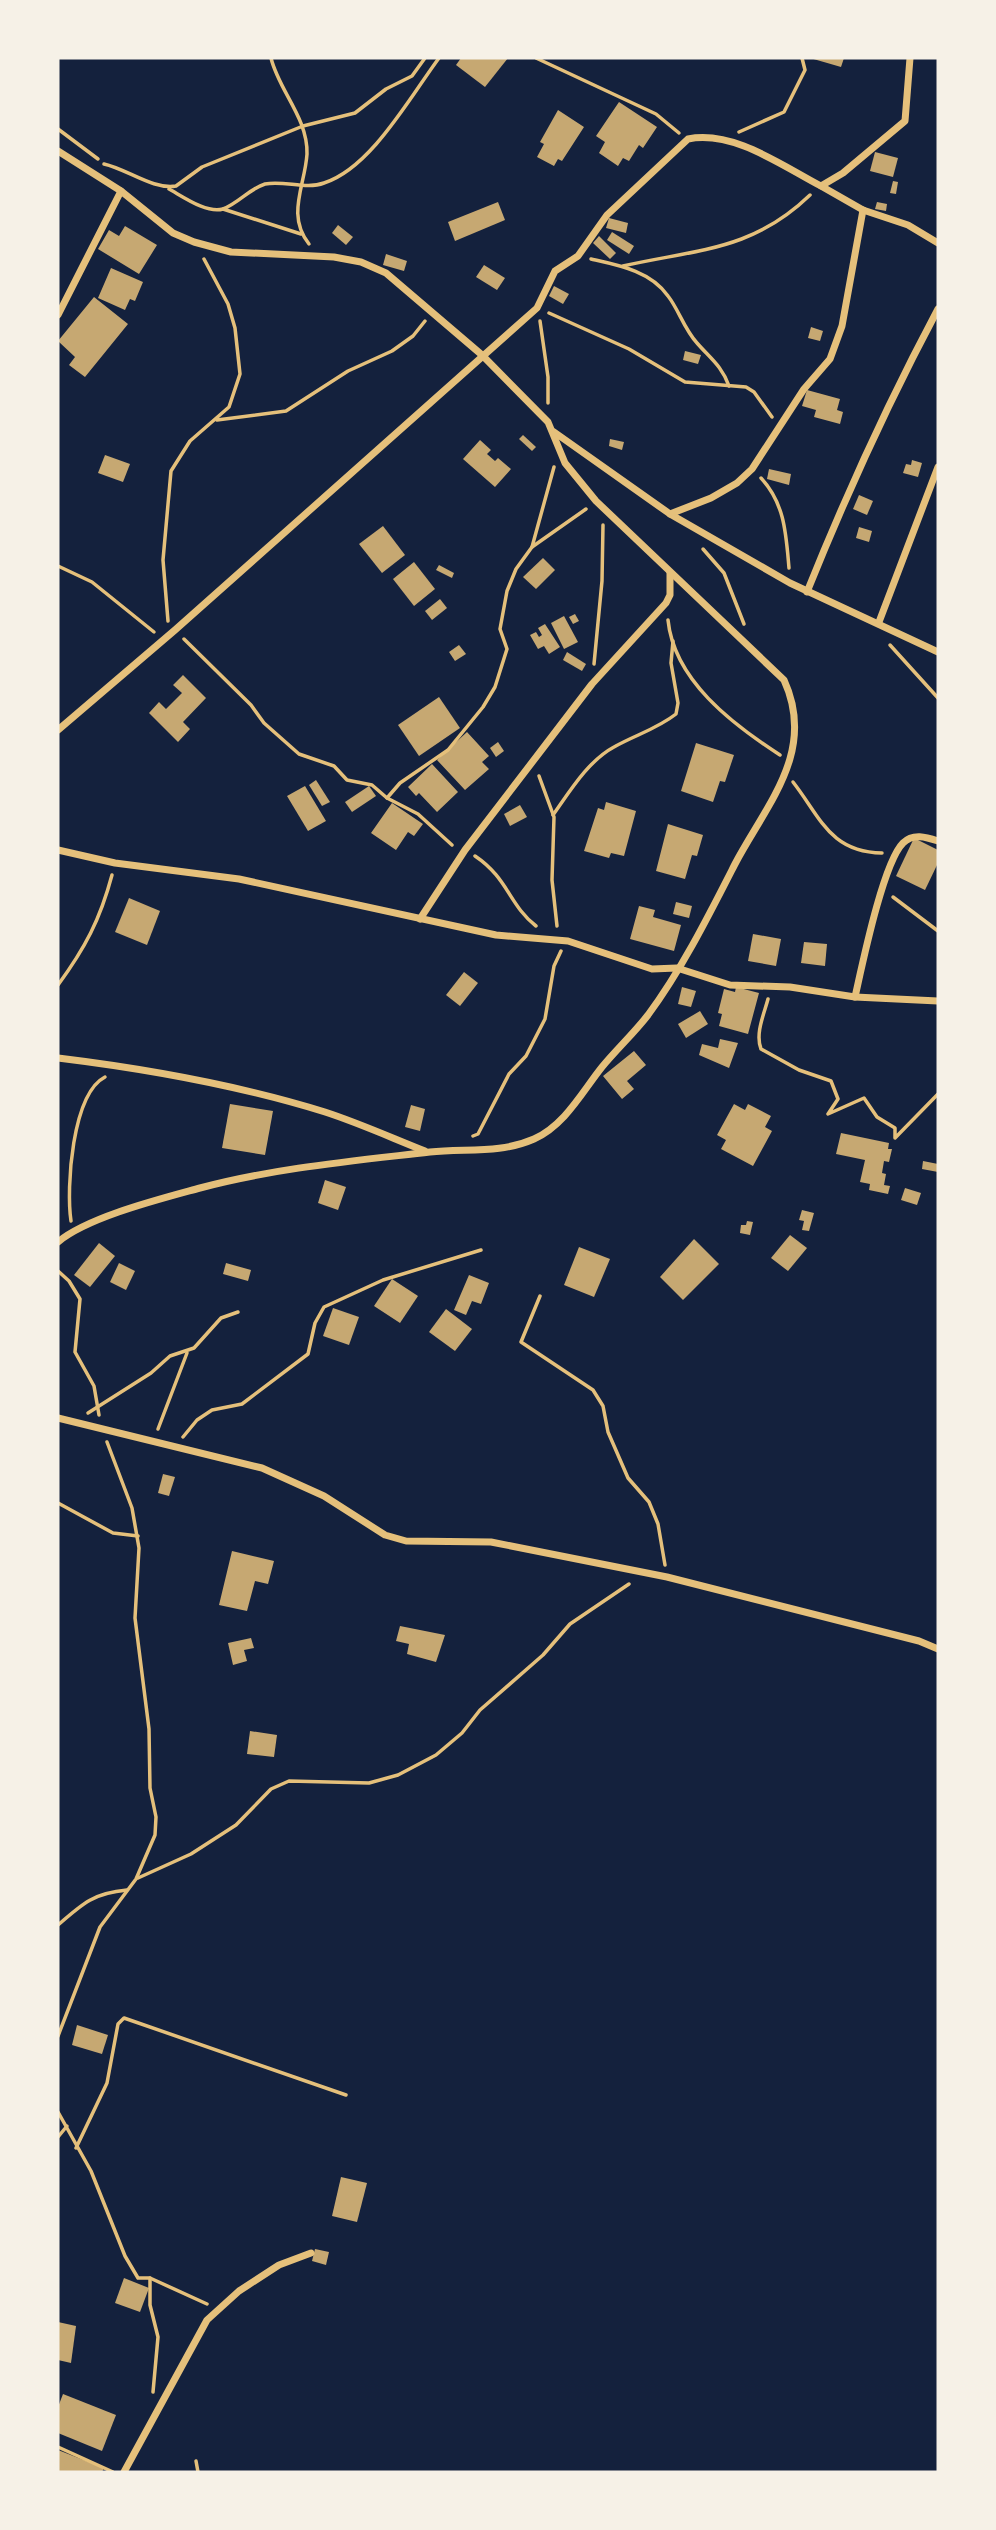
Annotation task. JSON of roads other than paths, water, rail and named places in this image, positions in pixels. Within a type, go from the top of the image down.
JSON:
[{"type":"street","points":[[821,186],[843,173],[905,121],[910,58]]},
{"type":"street","points":[[58,730],[173,632],[537,308],[555,271],[578,256],[607,215],[688,139],[705,135],[724,138],[863,210],[908,225],[938,243]]},
{"type":"street","points":[[58,151],[121,191],[173,233],[194,242],[230,252],[334,257],[362,262],[386,273],[482,355],[548,422],[565,463],[596,501],[784,680],[791,695],[794,718],[787,775],[677,968],[648,1015],[567,1114],[535,1139],[497,1150],[428,1152],[248,1175],[180,1194],[73,1230],[58,1242]]},
{"type":"street","points":[[58,316],[121,191]]},
{"type":"street","points":[[670,514],[711,498],[737,484],[752,468],[804,388],[830,359],[842,326],[863,210]]},
{"type":"street","points":[[807,592],[843,502],[890,399],[938,309]]},
{"type":"street","points":[[553,432],[670,514],[790,583],[879,622],[938,652]]},
{"type":"street","points":[[879,622],[938,467]]},
{"type":"street","points":[[421,919],[465,850],[592,684],[666,604],[670,595],[670,573]]},
{"type":"street","points":[[855,997],[869,932],[895,854],[904,842],[915,836],[938,841]]},
{"type":"street","points":[[58,850],[115,863],[239,879],[496,935],[568,941],[652,969],[677,968],[730,985],[855,997],[938,1001]]},
{"type":"street","points":[[58,1058],[157,1070],[326,1112],[428,1152]]},
{"type":"street","points":[[58,1418],[262,1468],[324,1496],[385,1535],[425,1542],[491,1542],[667,1577],[919,1641],[938,1649]]},
{"type":"street","points":[[124,2472],[207,2320],[239,2291],[279,2265],[311,2253]]}]
